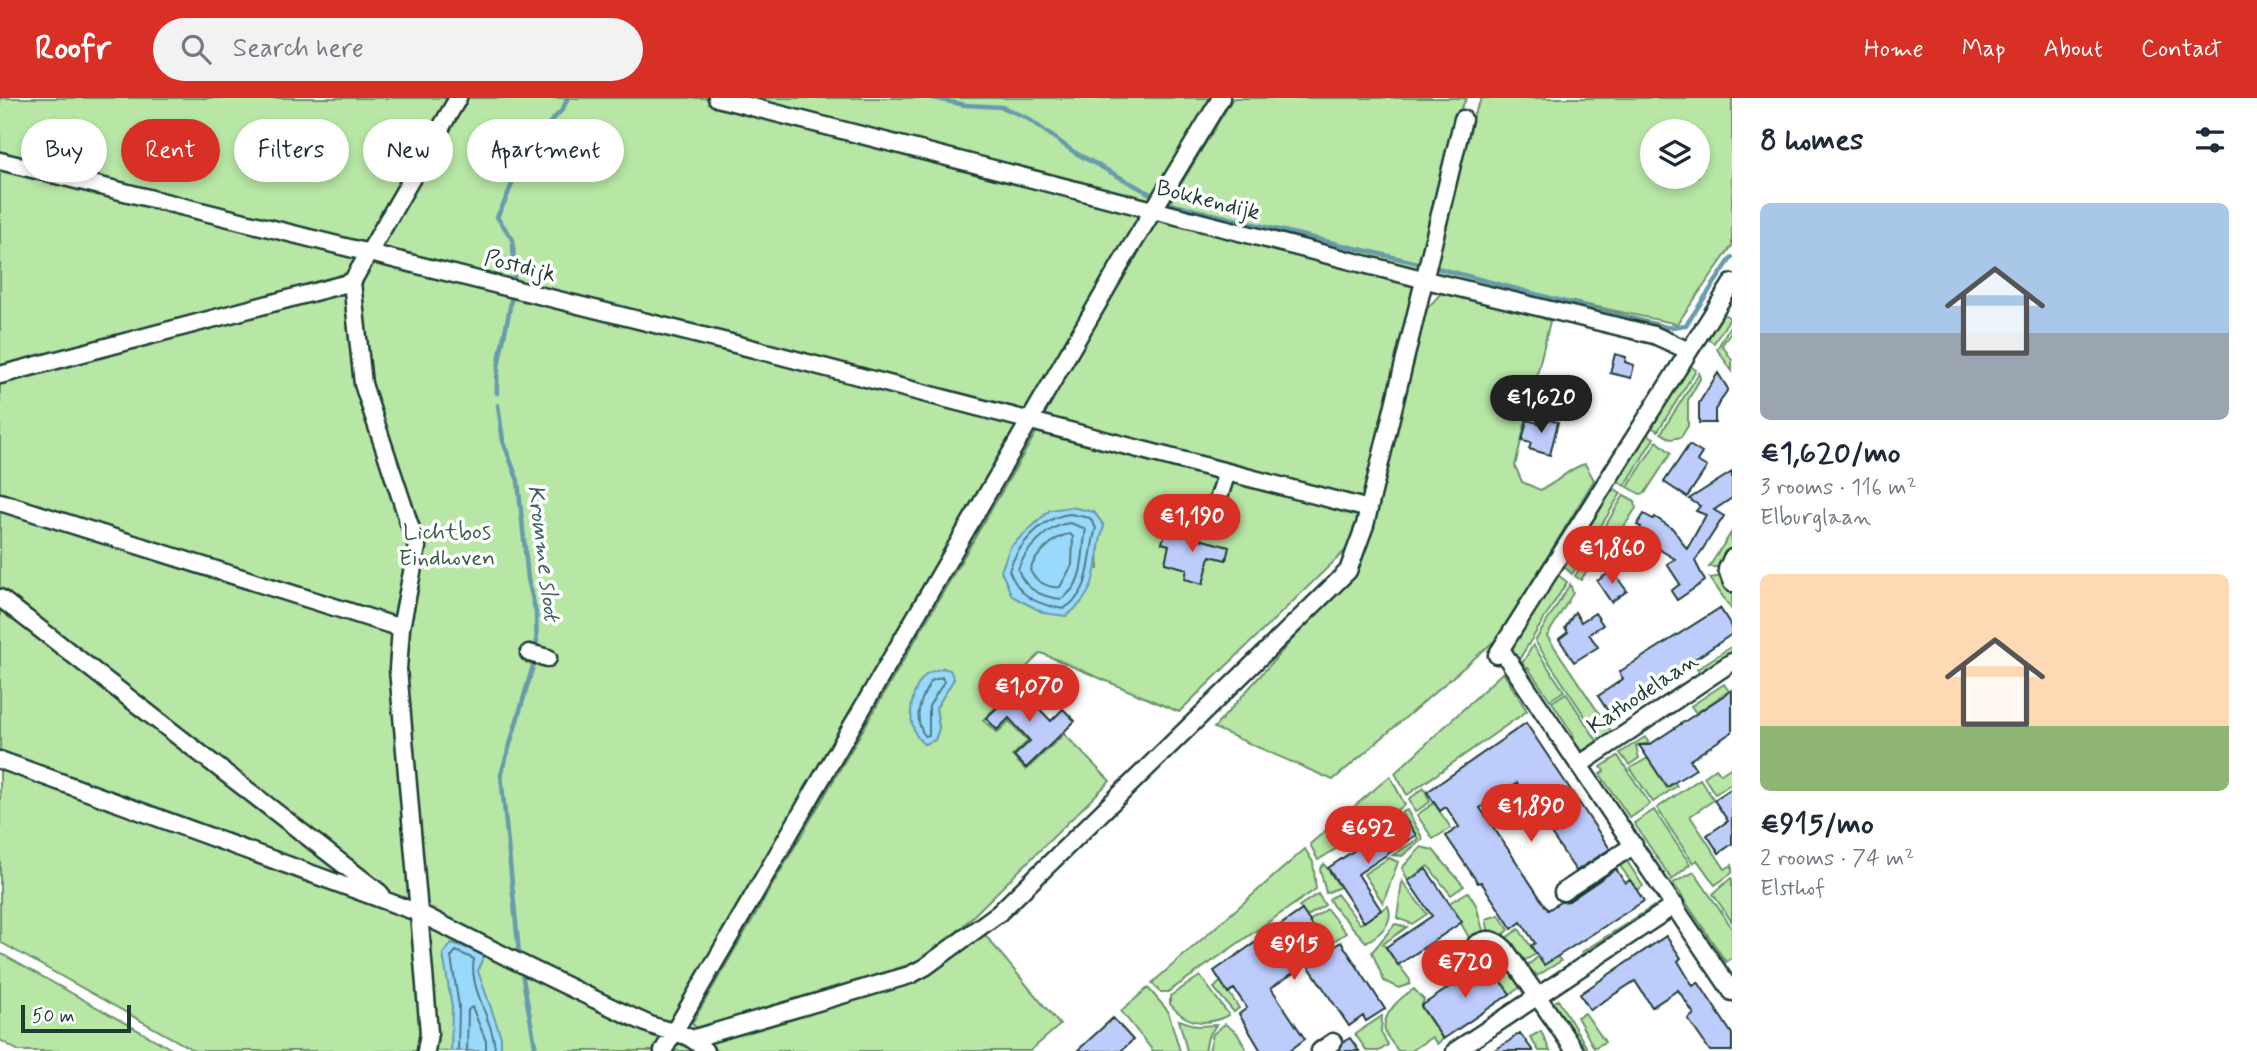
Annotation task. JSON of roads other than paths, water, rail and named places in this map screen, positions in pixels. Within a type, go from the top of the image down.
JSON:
[{"type":"street","points":[[426,1051],[429,1033],[398,669],[401,628],[417,547],[363,384],[353,318],[352,282],[458,98]]},
{"type":"street","name":"Bokkendijk","points":[[717,98],[1426,280],[1654,335],[1687,350]]},
{"type":"street","points":[[663,1051],[1221,98]]},
{"type":"street","points":[[0,760],[419,913],[552,981],[700,1045],[910,975],[999,913],[1348,571],[1369,509],[1426,280],[1462,119]]},
{"type":"street","name":"Postdijk","points":[[0,161],[717,340],[1369,509]]},
{"type":"street","points":[[0,375],[352,282]]},
{"type":"street","points":[[1732,283],[1687,350],[1499,653],[1634,845],[1732,992]]},
{"type":"street","points":[[1210,525],[1227,472]]},
{"type":"street","points":[[0,502],[401,628]]},
{"type":"street","points":[[1732,558],[1727,569],[1732,583]]},
{"type":"street","points":[[0,598],[393,903]]},
{"type":"street","name":"Kathodelaan","points":[[1579,765],[1732,662]]},
{"type":"street","points":[[1563,892],[1634,845]]},
{"type":"street","points":[[1455,1051],[1675,905]]},
{"type":"street","points":[[1476,944],[1486,939],[1500,944],[1575,1051]]},
{"type":"water","points":[[1071,507],[1094,512],[1104,526],[1094,575],[1086,596],[1066,616],[1044,613],[1012,596],[1001,571],[1010,547],[1050,510]]},
{"type":"water","points":[[943,668],[950,670],[954,679],[936,708],[939,728],[935,740],[924,744],[914,730],[911,710],[913,699],[916,689],[927,674]]},
{"type":"water","points":[[452,943],[484,954],[478,971],[501,1037],[501,1051],[451,1051],[452,1007],[443,954]]},
{"type":"waterway","name":"Kromme sloot","points":[[514,278],[513,240],[497,217],[528,145],[562,110],[568,98]]},
{"type":"waterway","points":[[933,98],[965,105],[1002,107],[1027,118],[1074,152],[1156,197]]},
{"type":"waterway","points":[[1166,203],[1422,264],[1664,328],[1686,325],[1732,257]]},
{"type":"waterway","name":"Kromme sloot","points":[[497,393],[498,368],[512,292]]},
{"type":"waterway","name":"Kromme sloot","points":[[498,405],[503,441],[518,481],[528,579],[536,613],[537,651]]},
{"type":"waterway","name":"Kromme sloot","points":[[519,953],[501,775],[535,659]]},
{"type":"waterway","name":"Kromme sloot","points":[[522,973],[536,1051]]},
{"type":"park label","name":"Lichtbos Eindhoven","points":[[447,546]]}]
